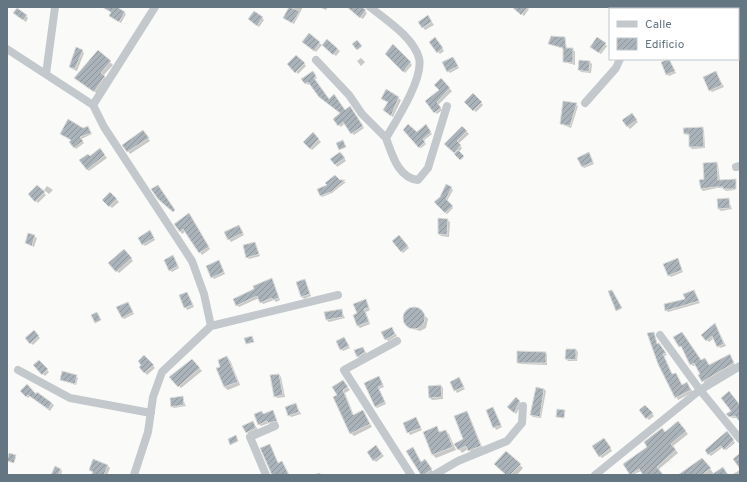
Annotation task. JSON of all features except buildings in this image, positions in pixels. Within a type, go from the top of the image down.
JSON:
[{"type":"street","points":[[46,74],[55,7]]},
{"type":"street","points":[[93,105],[155,7]]},
{"type":"street","points":[[370,7],[409,40],[419,59],[416,83],[386,138]]},
{"type":"street","points":[[7,49],[93,105],[104,127],[192,261],[204,294],[211,326]]},
{"type":"street","points":[[316,60],[349,95],[362,114],[386,138],[392,156],[402,173],[410,180],[418,180],[428,168],[447,106]]},
{"type":"street","points":[[585,103],[616,68],[620,60]]},
{"type":"street","points":[[134,475],[148,432],[153,397],[162,372],[211,326],[338,295]]},
{"type":"street","points":[[660,335],[700,390],[740,439]]},
{"type":"street","points":[[396,341],[344,370],[411,475]]},
{"type":"street","points":[[595,475],[700,390],[740,366]]},
{"type":"street","points":[[18,370],[70,398],[151,414]]},
{"type":"street","points":[[434,475],[458,461],[507,442],[522,423],[523,406]]},
{"type":"street","points":[[266,475],[250,437],[275,426]]}]
